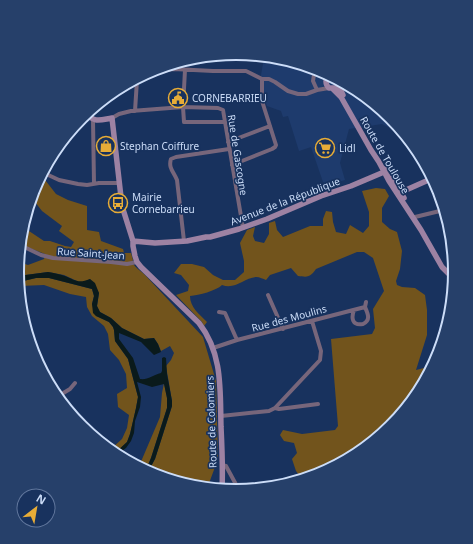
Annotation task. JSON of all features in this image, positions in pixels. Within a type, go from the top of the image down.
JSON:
[{"type":"street","points":[[172,70],[246,71],[262,78],[269,79],[288,91],[306,94],[335,86]]},
{"type":"street","points":[[185,70],[183,106],[184,122],[225,122]]},
{"type":"street","points":[[314,74],[313,81],[317,90]]},
{"type":"street","points":[[232,165],[272,149],[276,145],[262,100],[262,78]]},
{"type":"street","points":[[317,90],[325,79]]},
{"type":"street","points":[[327,80],[327,86],[335,86]]},
{"type":"street","points":[[135,111],[137,84]]},
{"type":"street","name":"Route de Toulouse","points":[[335,86],[384,172],[387,173],[392,184],[401,194],[421,230]]},
{"type":"street","name":"Route de Toulouse","points":[[335,86],[341,92],[392,184],[421,230],[443,269],[449,274]]},
{"type":"street","points":[[91,117],[96,120],[112,118],[119,114],[135,111],[183,106]]},
{"type":"street","name":"Rue de Gascogne","points":[[183,106],[221,108],[223,110],[243,228]]},
{"type":"street","points":[[112,118],[122,206],[133,241],[133,251],[137,262]]},
{"type":"street","points":[[94,120],[94,184]]},
{"type":"street","points":[[228,142],[270,126]]},
{"type":"street","points":[[184,241],[176,180],[171,170],[170,161],[172,158],[176,157],[229,149]]},
{"type":"street","name":"Avenue de la République","points":[[133,241],[156,243],[184,241],[210,237],[243,228],[384,172]]},
{"type":"street","points":[[48,175],[59,180],[87,185],[119,183]]},
{"type":"street","points":[[371,178],[383,178],[392,184],[412,188]]},
{"type":"street","points":[[401,194],[428,180]]},
{"type":"street","points":[[415,217],[440,211]]},
{"type":"street","name":"Rue Saint-Jean","points":[[25,248],[41,255],[52,258],[127,264],[137,262]]},
{"type":"street","name":"Route de Colomiers","points":[[137,262],[199,323],[206,332],[216,358],[219,372],[222,484]]},
{"type":"street","name":"Route de Toulouse","points":[[440,262],[449,271]]},
{"type":"street","points":[[268,295],[283,329]]},
{"type":"street","name":"Rue des Moulins","points":[[212,348],[237,340],[312,321],[346,309],[354,310],[366,304],[369,316],[368,321],[363,324],[357,324],[354,322],[352,316],[354,310]]},
{"type":"street","points":[[219,312],[225,313],[237,340]]},
{"type":"street","points":[[221,416],[269,411],[275,408],[320,360],[321,351],[312,321]]},
{"type":"street","points":[[63,394],[75,383]]},
{"type":"street","points":[[275,408],[279,409],[318,404]]},
{"type":"street","points":[[222,465],[226,466],[235,484]]},
{"type":"shaded area","points":[[263,61],[291,67],[318,76],[355,95],[377,112],[391,126],[388,127],[382,124],[349,129],[340,163],[345,180],[327,185],[323,182],[311,147],[299,151],[288,116],[283,117],[281,111],[267,106],[264,97],[261,75]]},
{"type":"shaded area","points":[[45,180],[56,194],[68,200],[87,206],[87,230],[99,232],[101,241],[123,249],[124,253],[131,253],[133,260],[132,262],[135,266],[203,337],[216,381],[218,459],[209,483],[168,473],[151,466],[155,459],[172,406],[166,366],[174,353],[170,346],[161,351],[154,338],[144,339],[122,328],[111,318],[100,312],[97,306],[99,293],[90,279],[84,282],[79,282],[64,275],[48,272],[24,275],[24,264],[28,265],[44,259],[45,254],[26,246],[28,230],[44,241],[50,241],[71,247],[74,242],[59,231],[62,226],[42,211],[36,203]]},
{"type":"shaded area","points":[[376,188],[385,189],[389,196],[382,208],[382,222],[390,229],[397,232],[402,251],[400,269],[396,281],[397,285],[415,288],[425,295],[427,310],[427,335],[416,370],[426,369],[405,401],[377,432],[355,449],[343,456],[330,463],[299,475],[292,459],[297,453],[294,443],[284,441],[280,435],[283,430],[302,434],[335,430],[338,426],[331,339],[372,334],[375,328],[373,309],[384,291],[373,258],[364,252],[357,252],[316,269],[308,276],[298,276],[291,268],[270,275],[266,280],[257,277],[252,278],[235,285],[222,285],[212,291],[190,296],[193,307],[207,322],[204,326],[176,295],[188,291],[189,285],[181,275],[174,273],[181,264],[192,264],[204,267],[213,275],[223,280],[235,280],[244,272],[244,261],[240,243],[247,230],[255,227],[253,236],[255,241],[264,243],[269,234],[269,223],[275,221],[277,230],[283,237],[310,226],[323,226],[323,219],[326,211],[332,212],[336,232],[346,234],[350,225],[363,233],[369,226],[369,212],[362,191]]},
{"type":"shaded area","points":[[48,272],[77,281],[90,279],[95,283],[99,293],[97,306],[100,312],[111,318],[122,328],[144,339],[154,338],[158,344],[161,352],[154,355],[141,342],[119,333],[119,339],[133,358],[140,379],[148,378],[161,373],[162,358],[166,358],[172,406],[155,459],[151,466],[148,465],[167,408],[167,398],[164,384],[152,387],[137,382],[141,397],[140,407],[135,421],[134,433],[126,448],[122,451],[119,449],[127,442],[130,434],[138,397],[128,359],[115,341],[113,327],[109,322],[93,313],[92,304],[94,296],[92,289],[49,278],[36,278],[24,281],[24,275]]},
{"type":"shaded area","points":[[36,278],[49,278],[92,289],[94,296],[92,304],[96,316],[109,322],[113,327],[115,341],[128,359],[138,397],[130,434],[127,442],[120,450],[114,446],[122,439],[127,428],[129,415],[118,407],[117,394],[127,388],[126,374],[119,360],[110,350],[108,334],[104,326],[92,316],[87,307],[86,297],[70,294],[44,285],[24,286],[24,281]]},
{"type":"shaded area","points":[[164,383],[167,408],[148,465],[141,462],[160,417]]},
{"type":"place","name":"CORNEBARRIEU","points":[[178,98]]},
{"type":"place","name":"Stephan Coiffure","points":[[106,146]]},
{"type":"place","name":"Lidl","points":[[325,148]]},
{"type":"place","name":"Mairie Cornebarrieu","points":[[118,203]]}]
